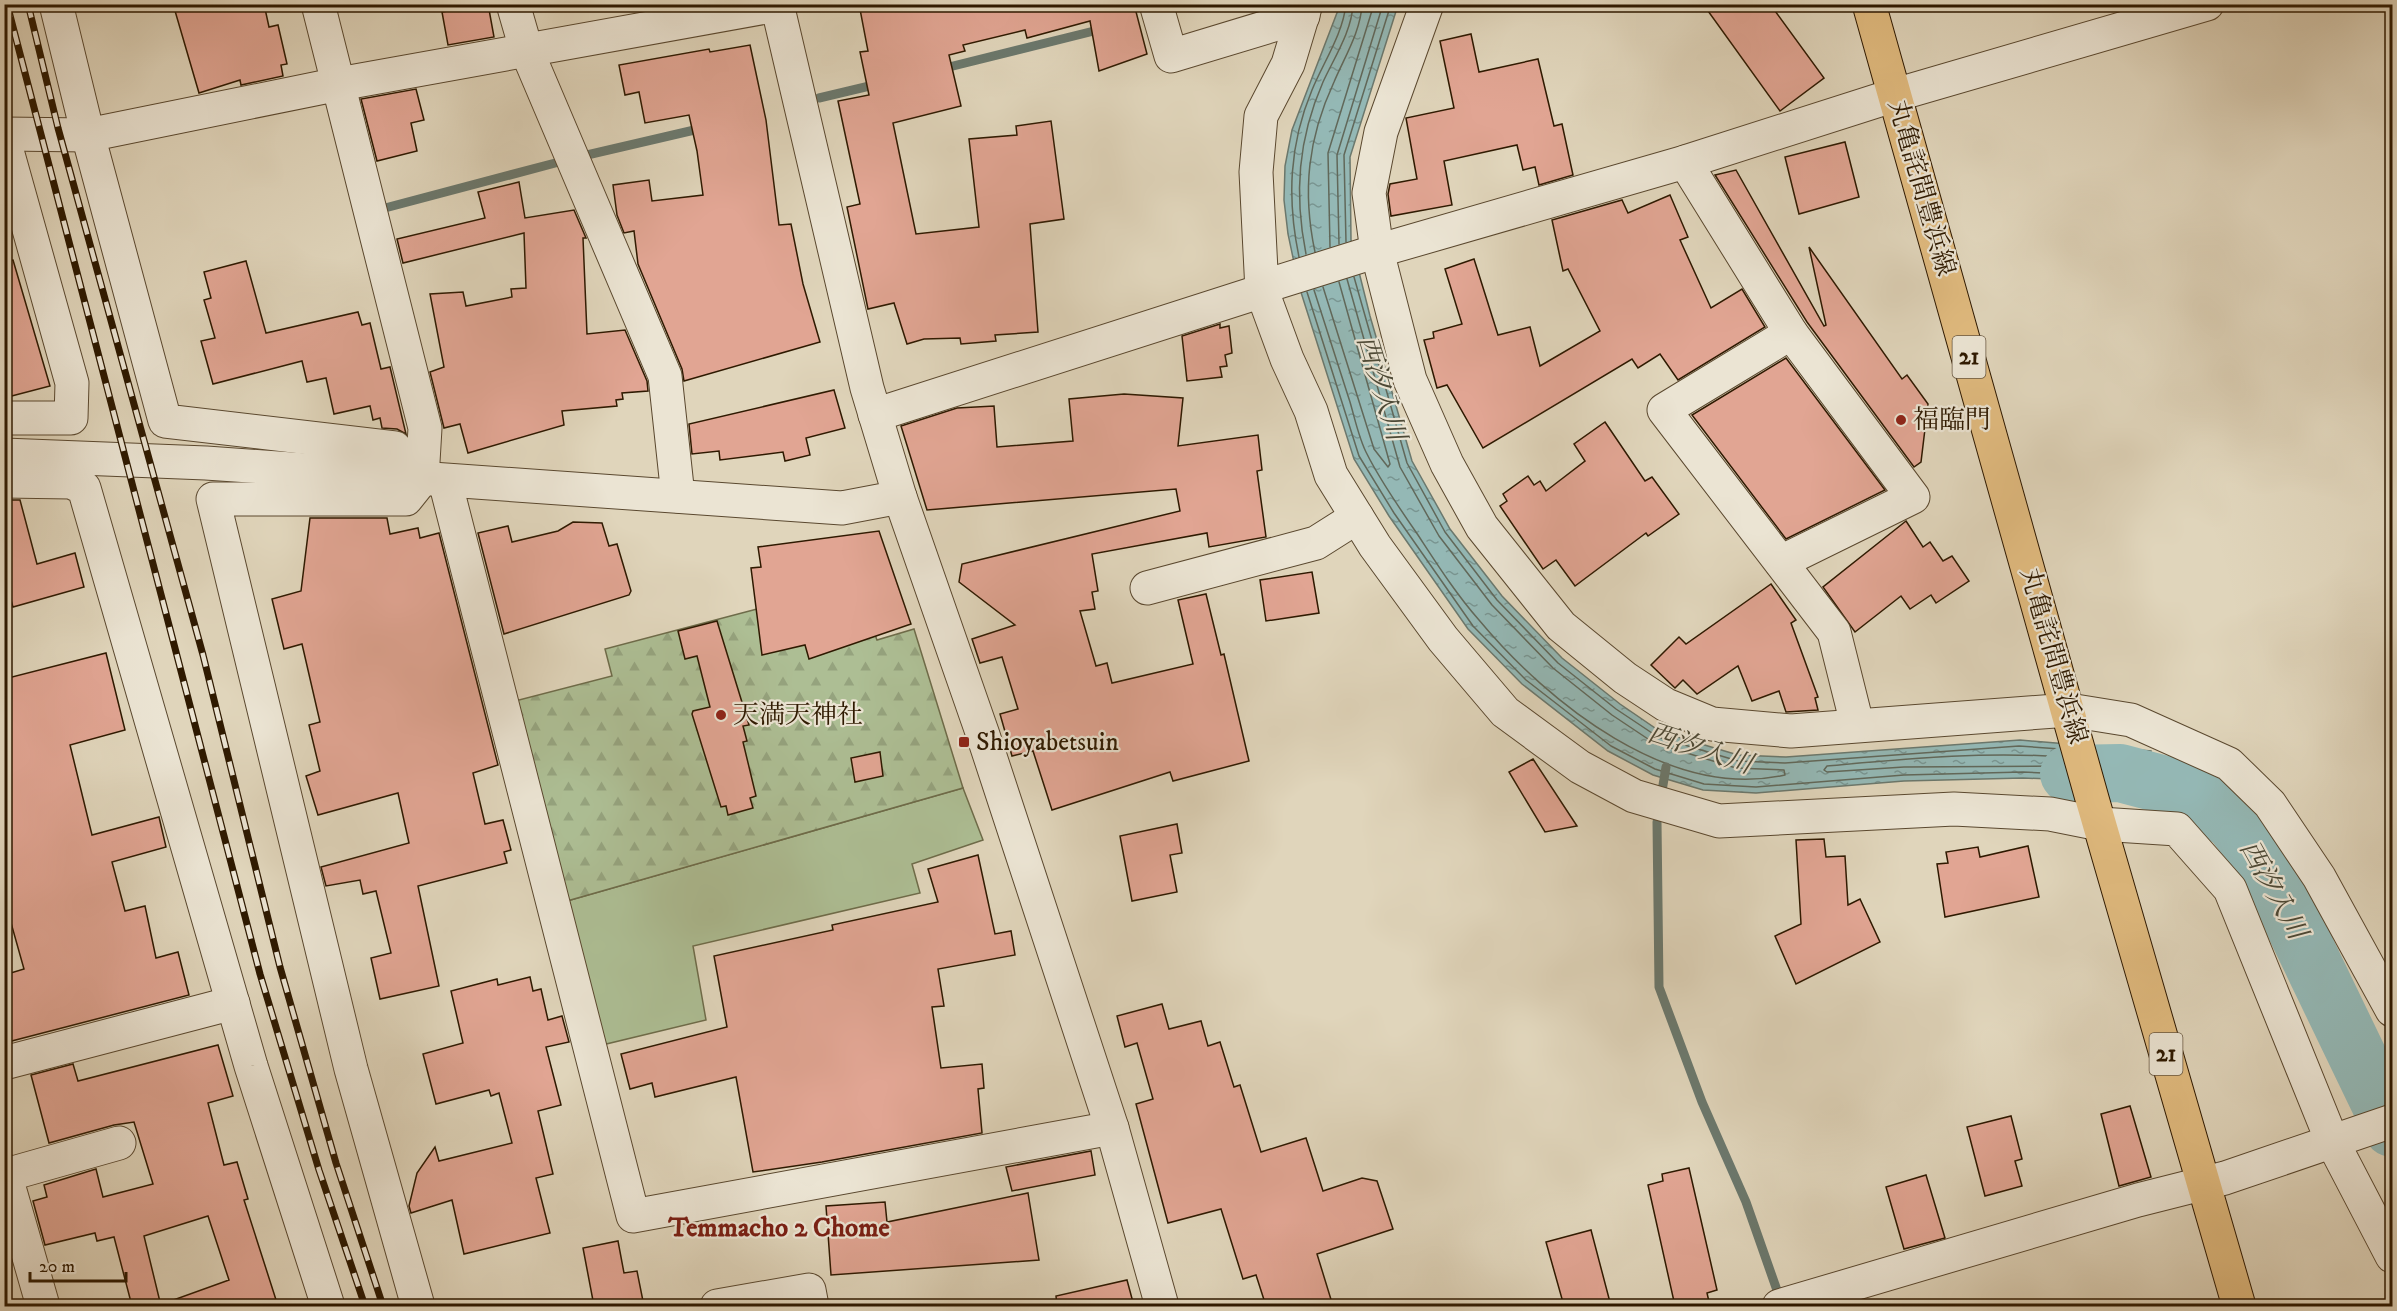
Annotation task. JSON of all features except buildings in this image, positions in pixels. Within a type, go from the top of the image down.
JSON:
[{"type":"main road","name":"丸亀詫間豊浜線","points":[[1869,4],[2097,813],[2239,1306]]},
{"type":"street","points":[[56,4],[88,135],[165,421],[395,448],[434,480]]},
{"type":"street","points":[[318,4],[425,428],[434,480],[633,1216],[1112,1128]]},
{"type":"street","points":[[513,4],[526,50],[665,376],[678,496]]},
{"type":"street","points":[[1156,4],[1171,56],[1304,10]]},
{"type":"street","points":[[1427,4],[1381,132],[1369,193],[1372,252],[1410,380],[1447,464],[1482,527],[1561,626],[1625,678],[1666,705],[1712,724],[1791,731],[1857,724],[2069,710],[2131,720],[2229,764],[2270,804],[2319,877],[2392,1010]]},
{"type":"street","points":[[875,415],[1372,252],[1685,162],[1895,95],[2207,4]]},
{"type":"street","points":[[4,134],[88,135],[339,84],[777,5],[875,415],[900,497],[983,735],[1112,1128],[1161,1306]]},
{"type":"street","points":[[1304,10],[1288,64],[1261,116],[1256,172],[1269,287],[1287,359],[1311,411],[1331,476],[1443,639],[1505,712],[1580,767],[1634,796],[1719,821],[1954,809],[2050,814],[2097,813],[2176,829],[2230,889],[2332,1141],[2392,1256]]},
{"type":"street","points":[[4,140],[72,383],[71,418],[4,418]]},
{"type":"street","points":[[1685,162],[1791,333],[1914,497],[1780,562]]},
{"type":"street","points":[[1791,333],[1664,410],[1834,632],[1857,724]]},
{"type":"street","points":[[4,455],[206,463],[842,508],[900,497]]},
{"type":"street","points":[[418,1306],[351,1069],[213,498],[406,499],[434,480]]},
{"type":"street","points":[[4,481],[71,482],[84,489],[233,1003],[328,1306]]},
{"type":"street","points":[[1147,588],[1316,543],[1357,517]]},
{"type":"street","points":[[4,1063],[233,1003]]},
{"type":"street","points":[[1779,1306],[2203,1184],[2392,1121]]},
{"type":"street","points":[[43,1306],[5,1172],[119,1143]]},
{"type":"street","points":[[717,1306],[809,1290],[812,1306]]},
{"type":"green space","points":[[859,591],[877,640],[914,629],[963,788],[567,901],[515,701],[612,676],[605,649],[757,609]]},
{"type":"green space","points":[[963,788],[983,840],[912,864],[920,893],[693,946],[706,1020],[602,1045],[567,901]]},
{"type":"water","points":[[1340,5],[1398,5],[1350,157],[1351,240],[1370,316],[1412,461],[1450,529],[1502,596],[1562,658],[1620,704],[1661,732],[1738,755],[1786,757],[2020,740],[2151,751],[2148,783],[2023,778],[1904,781],[1756,793],[1703,790],[1653,775],[1608,751],[1522,684],[1468,629],[1389,516],[1354,459],[1299,286],[1288,234],[1284,200],[1285,166],[1292,130]]},
{"type":"waterway","points":[[941,69],[1102,29]]},
{"type":"waterway","points":[[819,98],[878,84]]},
{"type":"waterway","points":[[587,155],[703,128]]},
{"type":"waterway","points":[[385,208],[559,162]]},
{"type":"waterway","points":[[1662,791],[1666,767]]},
{"type":"waterway","name":"西汐入川","points":[[2069,774],[2120,773],[2184,790],[2233,821],[2263,860],[2392,1128]]},
{"type":"waterway","points":[[1657,822],[1659,987],[1702,1102],[1746,1202],[1779,1296],[1784,1295]]},
{"type":"railway","points":[[7,4],[260,974],[319,1170],[365,1306]]},
{"type":"railway","points":[[28,4],[58,128],[203,655],[280,967],[336,1163],[383,1306]]},
{"type":"place","name":"福臨門","points":[[1901,420]]},
{"type":"place","name":"天満天神社","points":[[721,715]]},
{"type":"place","name":"Shioyabetsuin","points":[[964,742]]},
{"type":"district","name":"Temmacho 2 Chome","points":[[779,1228]]}]
